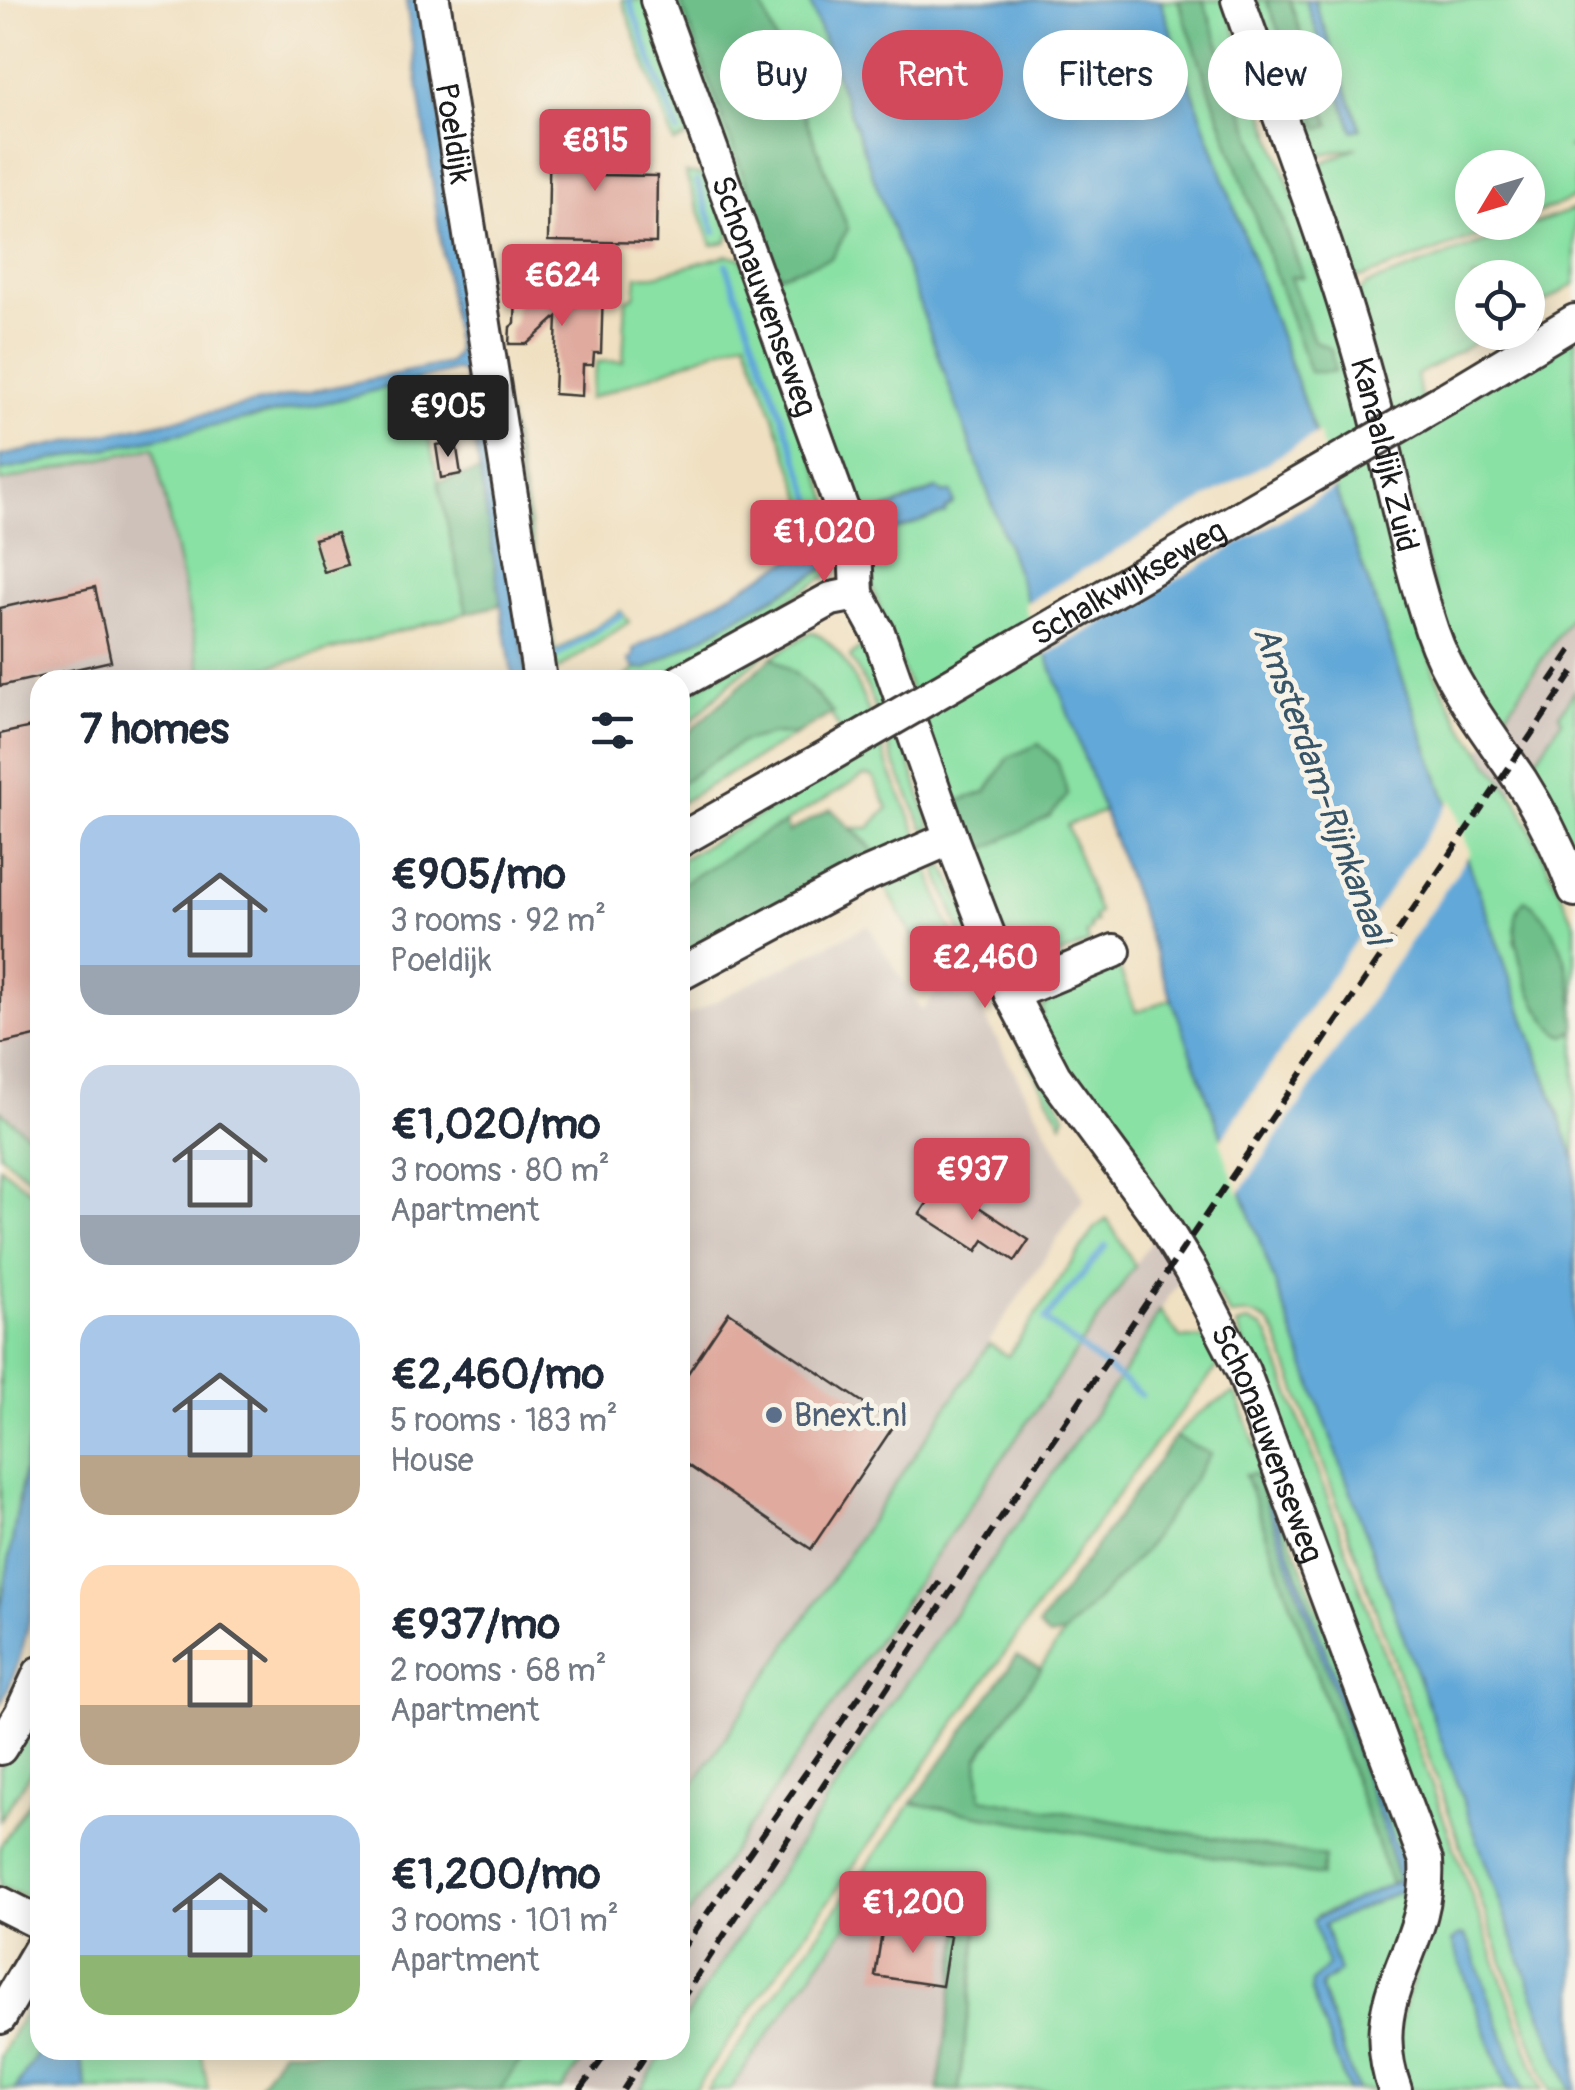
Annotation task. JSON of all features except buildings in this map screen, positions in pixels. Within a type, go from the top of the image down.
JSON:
[{"type":"street","name":"Poeldijk","points":[[434,0],[538,670]]},
{"type":"street","name":"Schonauwenseweg","points":[[657,0],[855,544],[857,594],[878,632],[951,838],[1012,994],[1054,1076],[1156,1214],[1243,1370],[1426,1861],[1424,1908],[1385,2015],[1385,2052],[1396,2090]]},
{"type":"street","name":"Kanaaldijk Zuid","points":[[1238,0],[1300,174],[1371,396],[1388,474],[1433,634],[1482,729],[1535,807],[1574,885]]},
{"type":"street","name":"Schalkwijkseweg","points":[[690,834],[1575,321]]},
{"type":"street","points":[[690,676],[830,599],[857,594]]},
{"type":"street","points":[[690,969],[858,878],[951,838]]},
{"type":"street","points":[[1012,994],[1114,952]]},
{"type":"street","points":[[0,1748],[30,1695]]},
{"type":"street","points":[[0,1903],[30,1918]]},
{"type":"street","points":[[0,2017],[30,1965]]},
{"type":"shaded area","points":[[154,447],[201,670],[30,670],[30,1136],[0,1110],[0,482]]},
{"type":"shaded area","points":[[1575,610],[1575,690],[1559,714],[1562,720],[1153,1320],[1133,1359],[878,1724],[690,2012],[690,1912],[1156,1234]]},
{"type":"shaded area","points":[[868,925],[922,1011],[956,965],[1084,1199],[690,1790],[690,1014]]},
{"type":"shaded area","points":[[863,1889],[989,1912],[965,2090],[717,2090]]},
{"type":"shaded area","points":[[584,2060],[659,2060],[640,2090],[561,2090]]},
{"type":"green space","points":[[622,0],[646,0],[689,136],[674,143]]},
{"type":"green space","points":[[666,0],[680,0],[720,110],[720,120],[724,120],[780,275],[831,258],[848,229],[806,120],[842,120],[842,90],[1105,811],[1067,825],[1099,913],[1086,933],[1089,943],[1031,967],[1019,958],[1009,962],[971,856],[1009,757],[986,792],[952,803]],"holes":[[[936,489],[951,493],[954,503],[945,509],[873,522],[874,513]]]},
{"type":"green space","points":[[680,0],[760,0],[772,30],[720,30],[720,111]]},
{"type":"green space","points":[[760,0],[809,0],[820,30],[772,30]]},
{"type":"green space","points":[[1160,0],[1178,0],[1208,84],[1208,120],[1221,120],[1310,371],[1314,342],[1289,276],[1303,276],[1246,120],[1267,120],[1338,326],[1434,672],[1462,726],[1517,800],[1575,924],[1575,1003],[1557,939],[1532,905],[1514,939],[1539,1009],[1572,1034],[1575,1029],[1575,1160],[1188,78],[1188,30],[1171,30]]},
{"type":"green space","points":[[1178,0],[1203,0],[1214,30],[1208,30],[1208,85]]},
{"type":"green space","points":[[1203,0],[1225,0],[1235,30],[1214,30]]},
{"type":"green space","points":[[1256,0],[1575,0],[1575,144],[1567,148],[1575,147],[1575,198],[1545,210],[1545,150],[1455,150],[1455,240],[1467,240],[1364,277],[1348,278],[1313,178],[1318,165],[1358,147],[1314,156],[1303,149],[1294,120],[1342,120],[1342,30],[1265,30]]},
{"type":"green space","points":[[1266,0],[1290,0],[1300,30],[1278,30]]},
{"type":"green space","points":[[723,120],[806,120],[848,229],[831,258],[779,275]]},
{"type":"green space","points":[[1221,120],[1246,120],[1303,277],[1290,277],[1314,341],[1331,349],[1335,372],[1310,372]]},
{"type":"green space","points":[[1315,120],[1328,120],[1330,125],[1319,129]]},
{"type":"green space","points":[[685,173],[706,176],[731,232],[726,242],[712,245]]},
{"type":"green space","points":[[1575,209],[1575,284],[1545,302],[1545,260],[1455,260],[1455,350],[1462,350],[1417,375],[1425,422],[1575,336],[1575,610],[1496,729],[1443,619],[1353,299],[1366,285],[1490,240],[1545,240],[1545,220]]},
{"type":"green space","points":[[727,255],[742,258],[842,537],[838,569],[672,670],[636,670],[646,669],[827,568],[825,547],[820,545],[746,339],[589,399],[597,362],[623,361],[626,300],[635,296],[637,276],[656,275]]},
{"type":"green space","points":[[416,378],[467,613],[259,670],[201,670],[154,447],[0,482],[0,471],[333,401]]},
{"type":"green space","points":[[508,413],[555,652],[621,611],[629,622],[557,670],[550,670]]},
{"type":"green space","points":[[485,470],[505,598],[497,606],[467,613],[438,482]]},
{"type":"green space","points":[[811,632],[838,653],[860,692],[920,841],[882,859],[853,828],[869,828],[888,808],[873,777],[865,775],[690,879],[690,854],[855,761],[822,702],[772,657]]},
{"type":"green space","points":[[870,639],[931,828],[924,829],[868,689],[850,657]]},
{"type":"green space","points":[[778,643],[690,722],[690,691]]},
{"type":"green space","points":[[772,657],[798,676],[833,713],[797,734],[773,734],[742,742],[690,776],[690,731]]},
{"type":"green space","points":[[1575,690],[1575,860],[1528,771],[1562,720],[1559,714]]},
{"type":"green space","points":[[773,734],[797,734],[690,797],[690,776],[742,741]]},
{"type":"green space","points":[[1039,744],[1058,763],[1068,795],[1050,816],[971,856],[952,803],[986,792],[1009,757]]},
{"type":"green space","points":[[831,809],[882,859],[690,955],[690,879],[768,831],[786,823],[788,832]]},
{"type":"green space","points":[[925,859],[945,917],[971,972],[963,978],[949,946],[944,945],[935,962],[926,960],[884,884]]},
{"type":"green space","points":[[944,866],[1065,1115],[1062,1123],[967,948],[936,868]]},
{"type":"green space","points":[[1525,900],[1549,925],[1565,958],[1575,1029],[1566,1036],[1543,1015],[1524,973],[1515,929],[1517,912]]},
{"type":"green space","points":[[1118,965],[1136,1012],[1174,998],[1570,2090],[1549,2090],[1276,1333],[1256,1316],[1231,1316],[1058,1055],[1038,1016],[1043,1013],[1041,1007],[1046,1005],[1048,990]]},
{"type":"green space","points":[[0,1110],[30,1136],[30,1178],[0,1154]]},
{"type":"green space","points":[[0,1167],[30,1190],[30,1440],[0,1613]]},
{"type":"green space","points":[[1107,1219],[1135,1266],[690,1912],[690,1790],[989,1344],[1008,1356],[1095,1228]]},
{"type":"green space","points":[[1160,1310],[1180,1338],[1218,1336],[1224,1349],[1220,1364],[1143,1459],[694,2090],[640,2090],[659,2060],[690,2060],[690,2012],[877,1724],[1133,1359]]},
{"type":"green space","points":[[1247,1322],[1262,1327],[1269,1336],[1542,2090],[1523,2090],[1465,1936],[1452,1941],[1507,2090],[1406,2090],[1393,2041],[1434,1914],[1237,1325]]},
{"type":"green space","points":[[1236,1394],[1416,1867],[1380,2090],[1357,2090],[1321,1990],[1322,1984],[1336,1975],[1324,1925],[1408,1883],[1407,1877],[1273,1503],[1267,1503],[1260,1483],[1245,1475],[1392,1886],[1317,1916],[1327,1966],[1314,1980],[1311,1991],[1348,2090],[959,2090],[979,1923],[974,1914],[967,1912],[866,1898],[729,2090],[707,2090],[912,1803],[1321,1875],[1325,1857],[981,1799],[978,1758],[1064,1634],[1143,1552],[1210,1454],[1175,1437],[1198,1414]]},
{"type":"green space","points":[[1175,1437],[1211,1454],[1143,1552],[1064,1634],[1049,1637],[1038,1627]]},
{"type":"green space","points":[[1245,1474],[1255,1474],[1260,1483],[1382,1824],[1399,1881],[1392,1886]]},
{"type":"green space","points":[[1017,1656],[1041,1669],[978,1757],[981,1798],[1325,1857],[1321,1876],[912,1803]]},
{"type":"green space","points":[[30,1724],[30,1774],[0,1820],[0,1768]]},
{"type":"green space","points":[[30,1800],[30,1898],[0,1887],[0,1846]]},
{"type":"green space","points":[[865,1898],[967,1912],[979,1919],[959,2090],[938,2090],[961,1928],[855,1912]]},
{"type":"green space","points":[[30,2003],[30,2060],[33,2060],[15,2090],[0,2090],[0,2057]]},
{"type":"green space","points":[[81,2060],[203,2060],[208,2090],[87,2090]]},
{"type":"green space","points":[[276,2060],[521,2060],[500,2090],[256,2090]]},
{"type":"green space","points":[[521,2060],[584,2060],[561,2090],[500,2090]]},
{"type":"water","points":[[406,0],[422,0],[526,670],[511,670],[464,374],[456,370],[333,401],[0,471],[0,456],[449,363],[457,352]]},
{"type":"water","name":"Amsterdam-Rijnkanaal","points":[[809,0],[1160,0],[1171,30],[1023,30],[1023,120],[1188,120],[1188,78],[1575,1160],[1575,2090],[1570,2090],[1523,1966],[842,91],[842,30],[820,30]]},
{"type":"water","points":[[1305,0],[1314,0],[1325,30],[1316,30]]},
{"type":"water","points":[[1342,77],[1361,129],[1353,131],[1342,101]]},
{"type":"water","points":[[937,489],[944,494],[951,492],[954,503],[945,513],[882,535],[877,533],[872,515]]},
{"type":"water","points":[[815,546],[825,547],[832,557],[827,567],[646,669],[635,669],[629,660],[634,649]]},
{"type":"water","points":[[30,1440],[30,1613],[15,1671],[0,1706],[0,1613]]},
{"type":"water","points":[[1271,1501],[1407,1877],[1403,1890],[1324,1925],[1339,1972],[1322,1984],[1321,1990],[1357,2090],[1348,2090],[1311,1991],[1312,1982],[1327,1966],[1313,1920],[1399,1880],[1267,1503]]},
{"type":"water","points":[[1459,1935],[1465,1936],[1470,1944],[1523,2090],[1507,2090],[1452,1941]]},
{"type":"water","points":[[33,2060],[81,2060],[87,2090],[15,2090]]},
{"type":"pier","points":[[1318,433],[1337,487],[1043,657],[1024,604]]},
{"type":"pier","points":[[1451,799],[1470,853],[1239,1194],[1220,1141]]},
{"type":"waterway","points":[[629,0],[678,132]]},
{"type":"waterway","points":[[697,181],[715,232]]},
{"type":"waterway","points":[[726,264],[822,525]]},
{"type":"waterway","points":[[550,649],[555,657],[621,615]]},
{"type":"waterway","points":[[1106,1246],[1045,1320],[1141,1395]]},
{"type":"railway","points":[[1550,682],[1575,645]]},
{"type":"railway","points":[[690,1987],[947,1597],[1575,670]]},
{"type":"railway","points":[[690,1938],[944,1576]]},
{"type":"railway","points":[[580,2090],[602,2060]]},
{"type":"railway","points":[[623,2090],[642,2060]]},
{"type":"place","name":"Bnext.nl","points":[[774,1415]]}]
